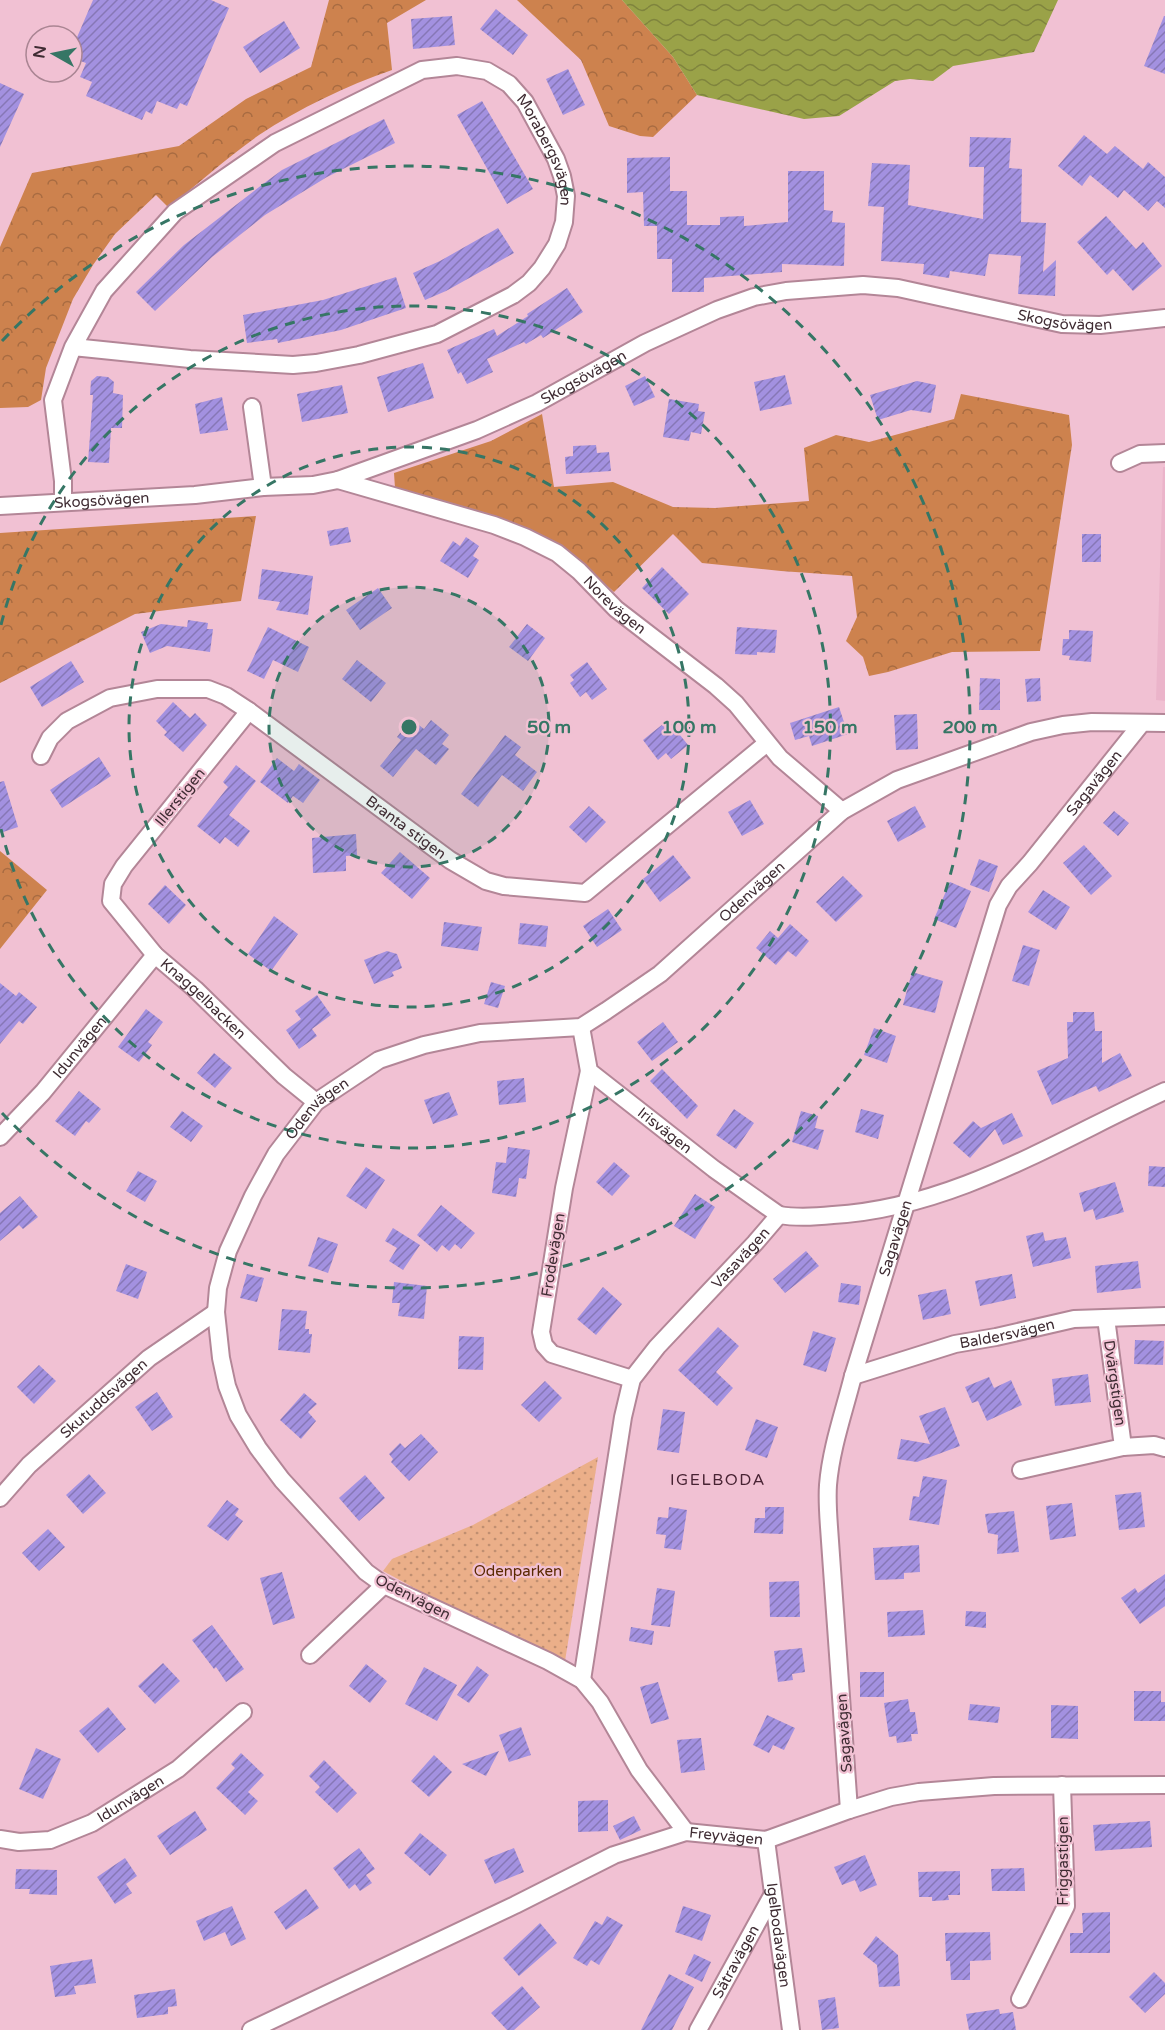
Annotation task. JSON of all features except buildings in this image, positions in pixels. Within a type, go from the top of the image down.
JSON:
[{"type":"street","name":"Morabergsvägen","points":[[63,501],[54,400],[73,347],[104,291],[175,212],[275,143],[422,70],[457,66],[487,71],[509,84],[525,102],[556,159],[566,196],[564,222],[557,244],[542,268],[513,296],[437,334],[359,355],[293,365],[190,359],[73,347]]},
{"type":"street","name":"Skogsövägen","points":[[0,506],[195,495],[263,487],[313,485],[338,480],[477,430],[537,403],[674,329],[717,310],[754,297],[786,291],[863,285],[898,288],[1007,314],[1062,324],[1100,325],[1165,318]]},
{"type":"street","points":[[252,407],[263,487]]},
{"type":"street","points":[[1120,463],[1140,454],[1165,453]]},
{"type":"street","name":"Norevägen","points":[[338,480],[494,525],[557,553],[579,571],[616,609],[736,704],[767,743],[794,771],[842,811]]},
{"type":"street","name":"Branta stigen","points":[[41,756],[50,738],[67,721],[110,698],[157,689],[208,689],[226,696],[249,711],[450,860],[486,881],[504,886],[585,893],[767,743]]},
{"type":"street","name":"Illerstigen","points":[[113,884],[124,866],[249,711]]},
{"type":"street","name":"Odenvägen","points":[[686,1832],[639,1770],[600,1702],[582,1680],[548,1661],[384,1585],[366,1572],[282,1480],[258,1448],[238,1415],[227,1386],[221,1358],[216,1312],[218,1288],[240,1223],[276,1154],[316,1102],[379,1060],[424,1045],[480,1033],[581,1027],[660,974],[842,811],[897,780],[1031,732],[1063,725],[1092,722],[1165,723]]},
{"type":"street","name":"Sagavägen","points":[[849,1810],[828,1488],[831,1462],[853,1376],[908,1204],[998,905],[1009,886],[1142,723]]},
{"type":"street","name":"Knaggelbacken","points":[[113,884],[111,901],[155,955],[195,989],[284,1076],[316,1102]]},
{"type":"street","name":"Idunvägen","points":[[0,1137],[43,1092],[155,955]]},
{"type":"street","points":[[581,1027],[589,1071]]},
{"type":"street","name":"Irisvägen","points":[[589,1071],[714,1169],[779,1215]]},
{"type":"street","name":"Frodevägen","points":[[589,1071],[564,1188],[541,1332],[544,1345],[552,1354],[632,1379]]},
{"type":"street","name":"Vasavägen","points":[[582,1680],[623,1417],[632,1379],[657,1347],[779,1215],[796,1218],[868,1213],[908,1204],[964,1186],[1034,1155],[1165,1091]]},
{"type":"street","name":"Skutuddsvägen","points":[[0,1498],[29,1465],[149,1358],[216,1312]]},
{"type":"street","name":"Baldersvägen","points":[[853,1376],[955,1344],[1074,1319],[1165,1316]]},
{"type":"street","name":"Dvärgstigen","points":[[1106,1318],[1123,1447]]},
{"type":"street","name":"Dvärgstigen","points":[[1021,1470],[1123,1447],[1154,1445],[1165,1448]]},
{"type":"street","points":[[310,1655],[384,1585]]},
{"type":"street","name":"Idunvägen","points":[[0,1839],[20,1842],[50,1840],[92,1823],[178,1769],[243,1712]]},
{"type":"street","name":"Friggastigen","points":[[1020,1999],[1066,1906],[1062,1785]]},
{"type":"street","name":"Freyvägen","points":[[251,2030],[515,1905],[614,1855],[686,1832],[766,1840],[849,1810],[891,1797],[919,1792],[994,1786],[1165,1785]]},
{"type":"street","name":"Igelbodavägen","points":[[766,1840],[791,2030]]},
{"type":"street","name":"Sätravägen","points":[[698,2030],[773,1894]]},
{"type":"shaded area","points":[[1163,467],[1165,467],[1165,701],[1156,700]]},
{"type":"green space","points":[[329,0],[426,0],[387,23],[392,70],[324,98],[275,125],[236,152],[169,208],[156,195],[115,234],[73,299],[46,368],[41,400],[28,407],[0,408],[0,247],[32,173],[179,146],[246,99],[311,67]]},
{"type":"green space","points":[[517,0],[622,0],[673,57],[697,95],[653,137],[640,136],[609,126],[581,60]]},
{"type":"green space","points":[[961,394],[1069,415],[1072,445],[1040,651],[952,652],[869,676],[863,657],[846,641],[857,617],[852,576],[702,563],[673,534],[614,592],[572,555],[395,488],[394,473],[491,441],[542,414],[554,487],[613,482],[673,507],[715,508],[809,501],[804,448],[836,435],[869,442],[954,419]]},
{"type":"green space","points":[[256,516],[241,601],[135,614],[0,683],[0,533]]},
{"type":"green space","points":[[0,851],[47,890],[0,949]]},
{"type":"green space","name":"Odenparken","points":[[598,1457],[565,1661],[466,1616],[383,1571],[392,1559],[473,1525]]},
{"type":"water","points":[[622,0],[1058,0],[1034,52],[953,66],[933,81],[910,79],[895,81],[839,116],[804,119],[697,95],[673,57]]},
{"type":"district","name":"IGELBODA","points":[[718,1479]]}]
